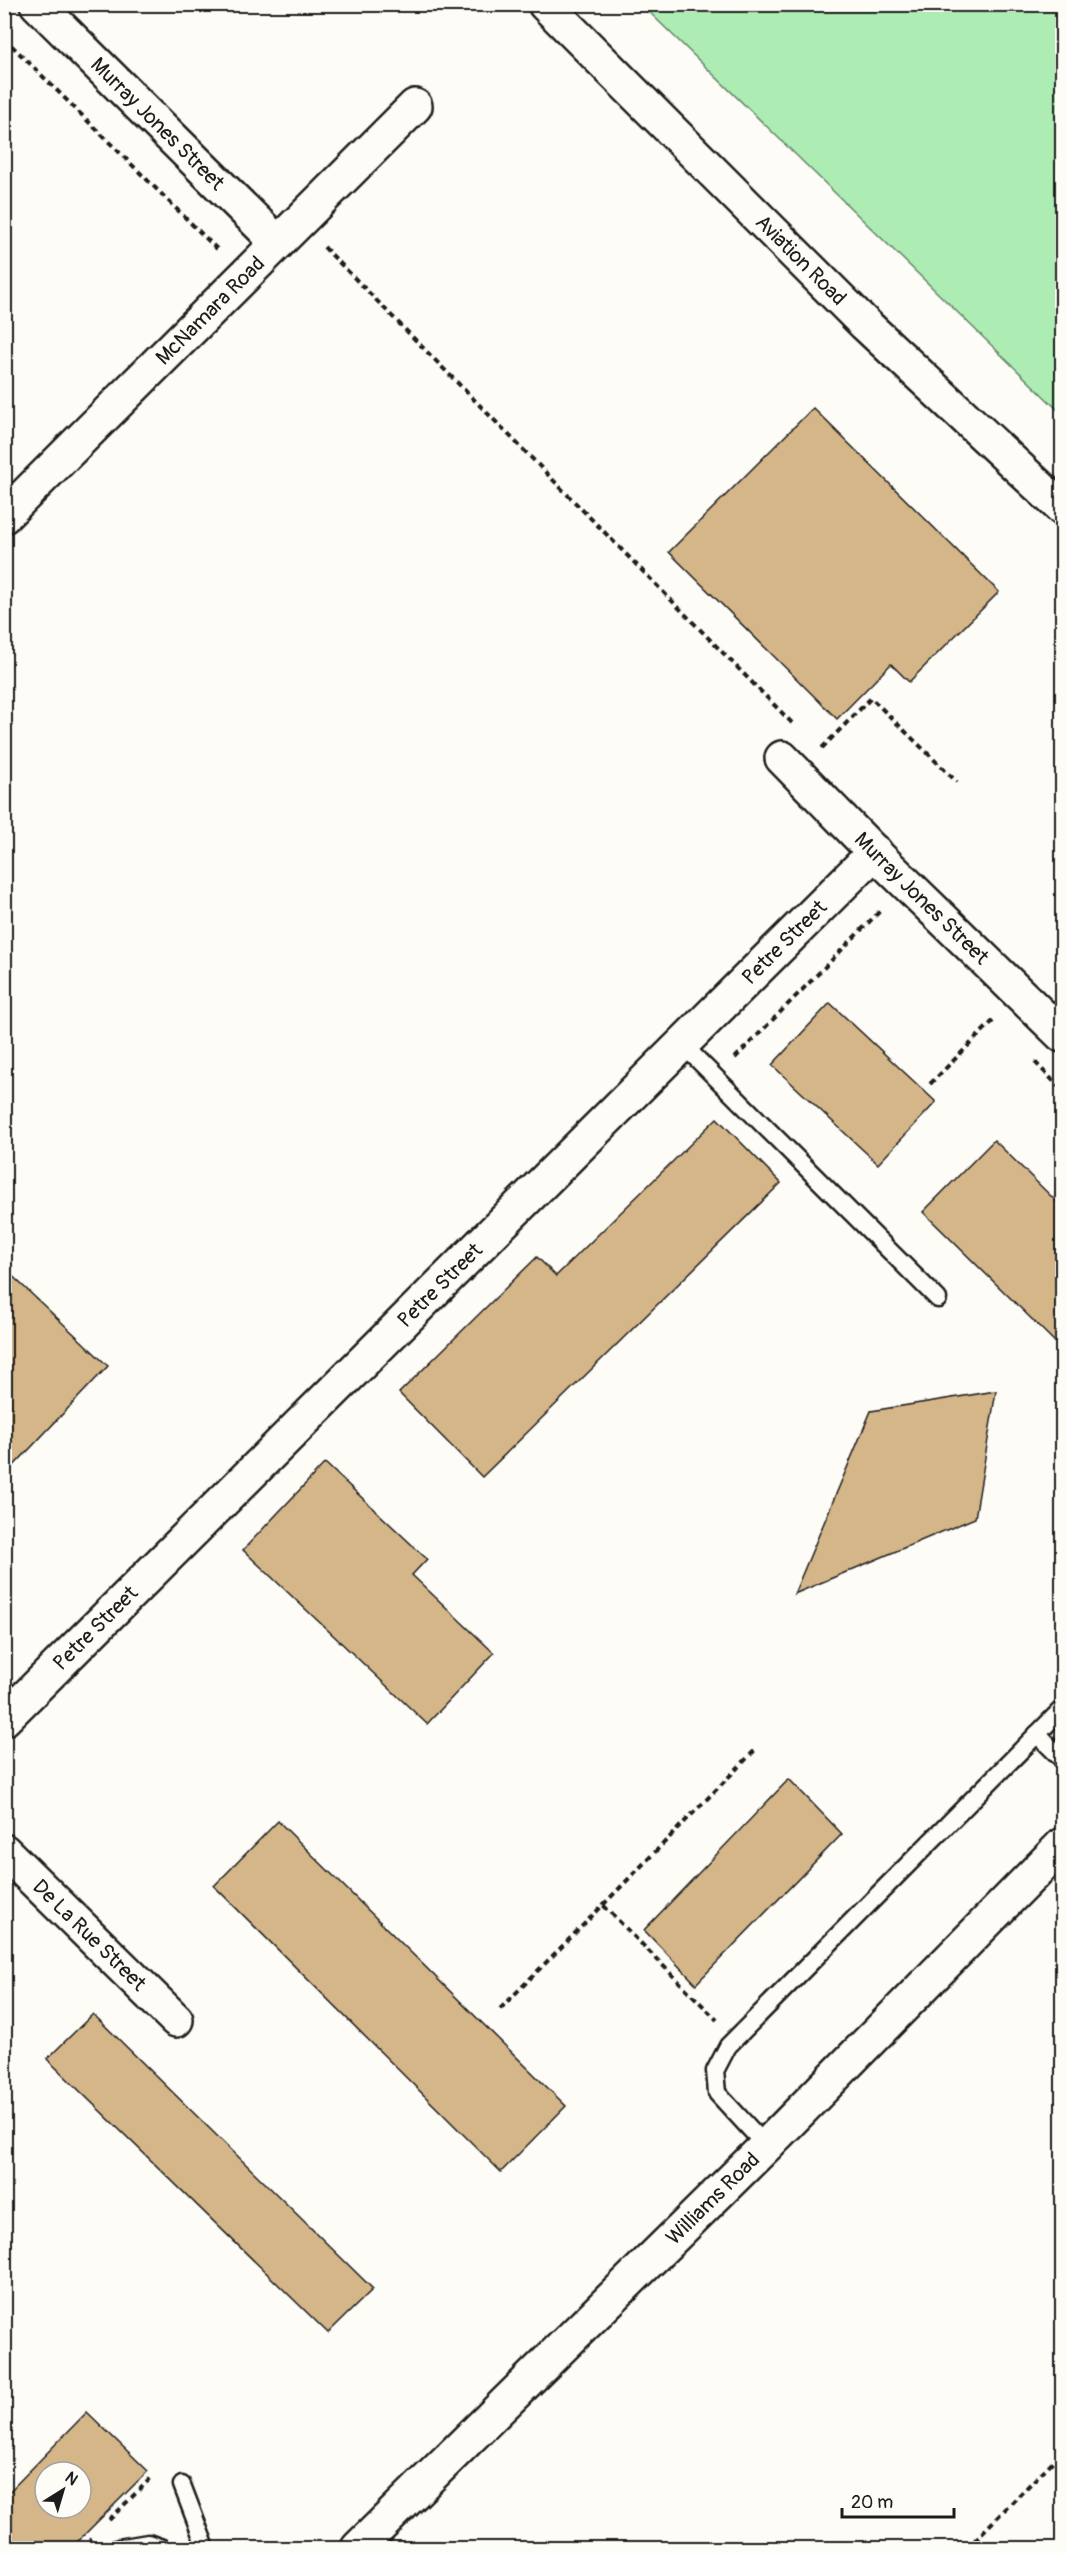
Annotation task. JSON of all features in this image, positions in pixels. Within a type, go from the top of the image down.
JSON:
[{"type":"street","name":"Murray Jones Street","points":[[37,4],[289,232]]},
{"type":"street","name":"Aviation Road","points":[[545,4],[865,324],[1062,508]]},
{"type":"street","name":"McNamara Road","points":[[4,516],[415,106]]},
{"type":"street","name":"Murray Jones Street","points":[[782,758],[1062,1035]]},
{"type":"street","name":"Petre Street","points":[[4,1719],[875,852]]},
{"type":"street","name":"Williams Road","points":[[358,2548],[766,2146],[1062,1845]]},
{"type":"street","name":"De La Rue Street","points":[[4,1851],[176,2020]]},
{"type":"lane","points":[[682,1044],[938,1299]]},
{"type":"lane","points":[[766,2146],[717,2093],[714,2071],[728,2046],[1062,1709]]},
{"type":"lane","points":[[1037,1734],[1062,1759]]},
{"type":"lane","points":[[182,2485],[206,2548]]},
{"type":"lane","points":[[118,2548],[148,2543],[162,2548]]},
{"type":"path","points":[[4,38],[244,277]]},
{"type":"path","points":[[289,232],[795,726]]},
{"type":"path","points":[[811,743],[820,751],[871,698],[957,782]]},
{"type":"path","points":[[716,1078],[907,884]]},
{"type":"path","points":[[930,1084],[993,1021]]},
{"type":"path","points":[[500,2009],[757,1748]]},
{"type":"path","points":[[603,1905],[720,2023]]},
{"type":"path","points":[[967,2548],[1062,2452]]},
{"type":"path","points":[[105,2524],[153,2476]]},
{"type":"path","points":[[82,2548],[98,2532]]},
{"type":"green space","points":[[1062,5],[1062,414],[643,6]]},
{"type":"building","points":[[813,408],[999,592],[909,682],[891,664],[837,719],[669,552]]},
{"type":"building","points":[[830,1003],[936,1102],[878,1164],[772,1065]]},
{"type":"building","points":[[717,1118],[781,1183],[482,1477],[399,1393],[537,1257],[556,1276]]},
{"type":"building","points":[[994,1140],[1062,1207],[1062,1349],[923,1212]]},
{"type":"building","points":[[4,1268],[108,1366],[4,1476]]},
{"type":"building","points":[[996,1391],[975,1518],[794,1594],[871,1411]]},
{"type":"building","points":[[325,1463],[427,1559],[412,1575],[494,1653],[427,1724],[243,1550]]},
{"type":"building","points":[[789,1779],[842,1834],[696,1984],[644,1930]]},
{"type":"building","points":[[278,1821],[566,2106],[501,2172],[214,1886]]},
{"type":"building","points":[[93,2014],[373,2289],[328,2333],[47,2059]]},
{"type":"building","points":[[87,2412],[148,2471],[71,2548],[4,2548],[4,2497],[33,2467],[33,2520],[93,2520],[93,2460],[40,2460]]}]
